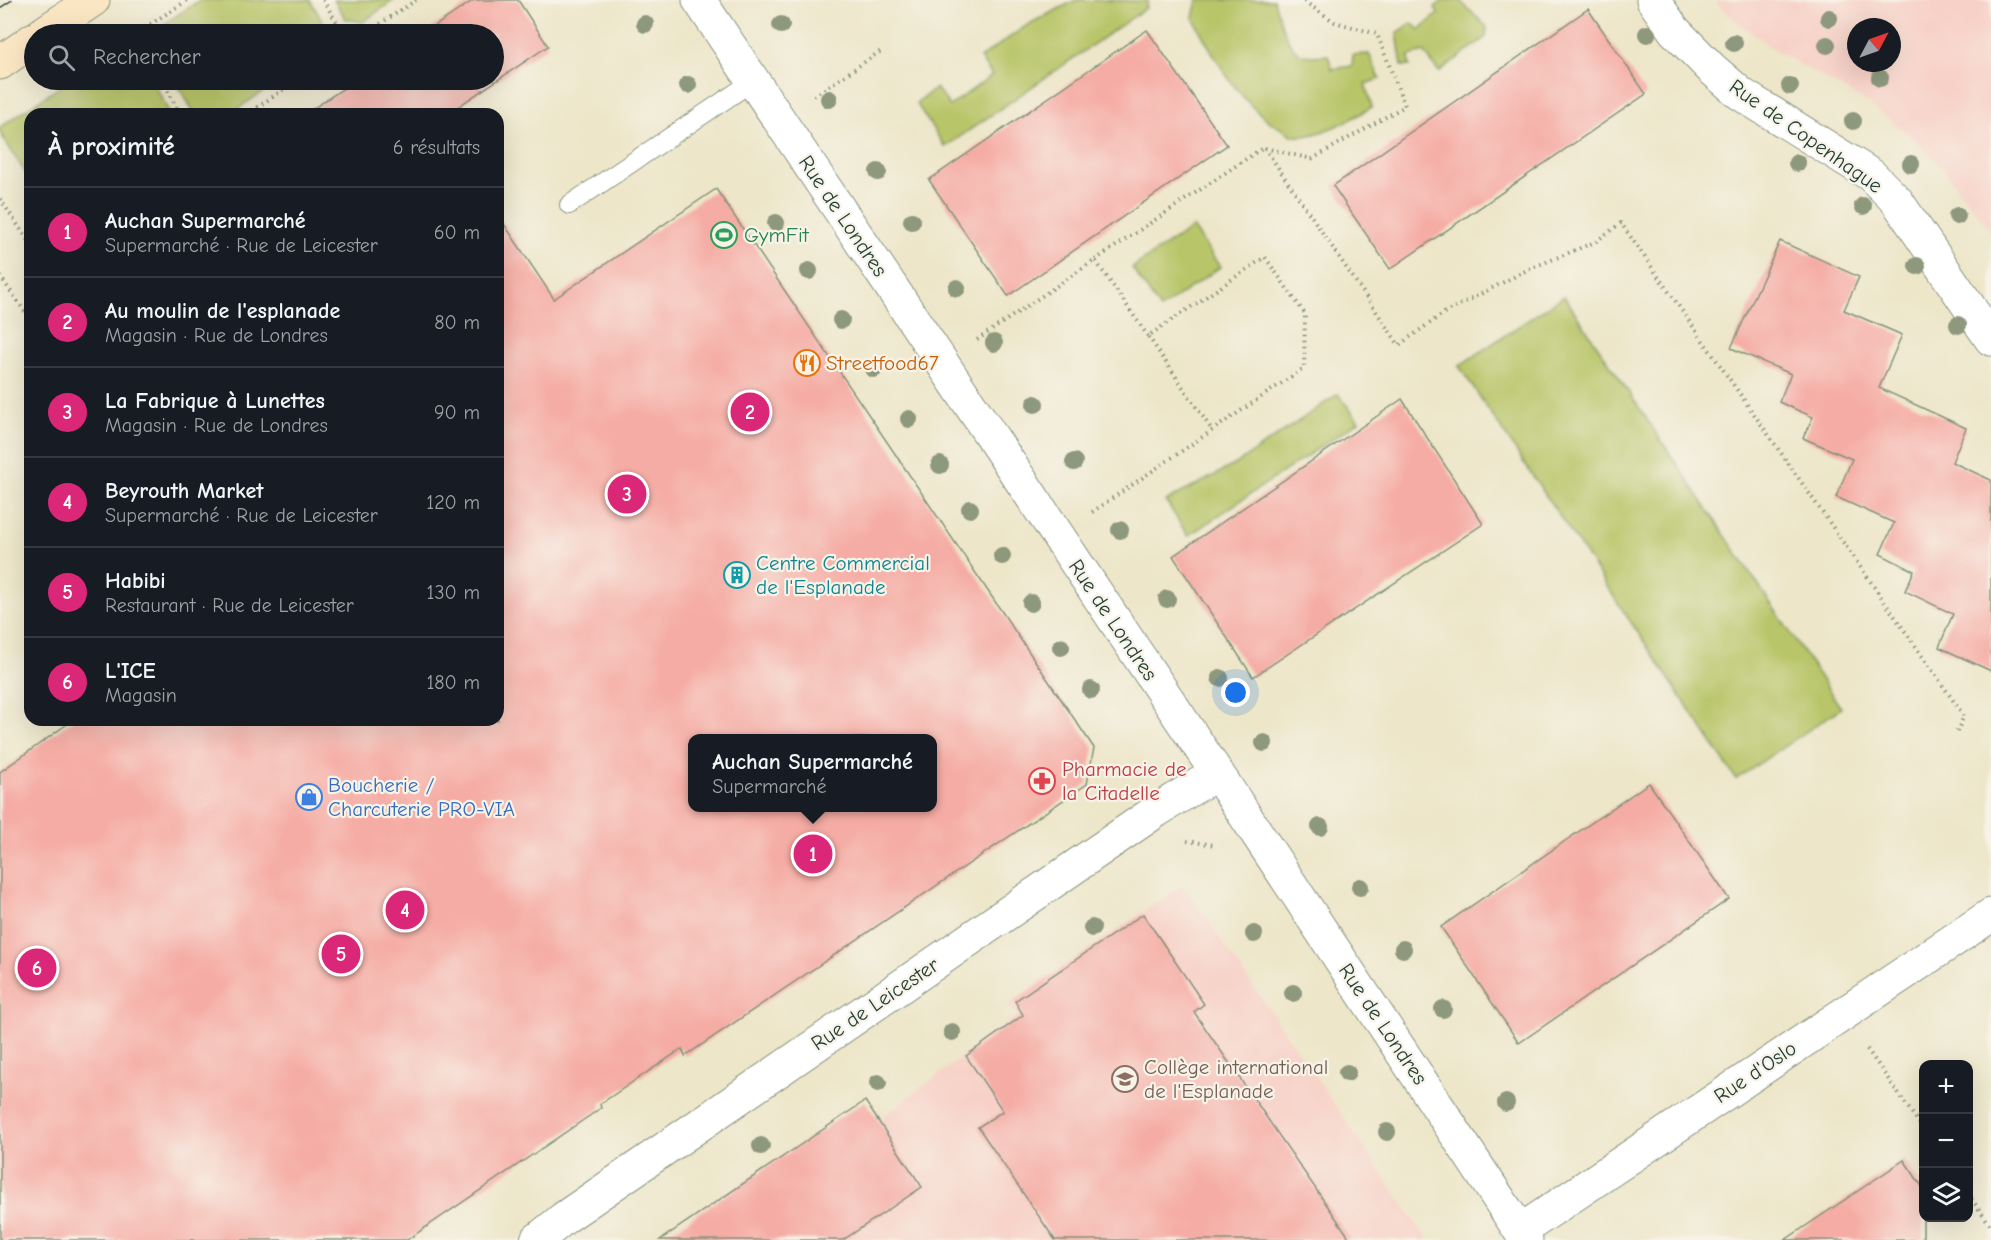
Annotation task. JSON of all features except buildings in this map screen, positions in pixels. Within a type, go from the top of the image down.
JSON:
[{"type":"street","points":[[57,24],[93,0]]},
{"type":"street","name":"Rue de Londres","points":[[699,0],[1217,773],[1523,1235]]},
{"type":"street","name":"Rue de Copenhague","points":[[1653,0],[1674,30],[1711,68],[1741,94],[1870,175],[1897,201],[1991,339]]},
{"type":"street","points":[[0,63],[24,46]]},
{"type":"street","name":"Rue de Leicester","points":[[537,1240],[593,1197],[1156,811],[1217,773]]},
{"type":"street","name":"Rue d'Oslo","points":[[1523,1235],[1842,1014],[1991,915]]},
{"type":"lane","points":[[569,205],[753,81]]},
{"type":"path","points":[[152,24],[188,0]]},
{"type":"path","points":[[322,0],[338,24]]},
{"type":"path","points":[[380,24],[416,0]]},
{"type":"path","points":[[942,364],[1264,147],[1312,159],[1405,106],[1377,34],[1335,22],[1302,0]]},
{"type":"path","points":[[779,120],[881,51]]},
{"type":"path","points":[[167,90],[177,108]]},
{"type":"path","points":[[256,108],[283,90]]},
{"type":"path","points":[[1264,147],[1399,345],[1444,313],[1529,269],[1595,242],[1621,223],[1964,716],[1956,734]]},
{"type":"path","points":[[0,199],[24,234]]},
{"type":"path","points":[[1057,536],[1304,368],[1305,314],[1265,257],[1148,336]]},
{"type":"path","points":[[1095,260],[1212,430]]},
{"type":"path","points":[[0,276],[24,310]]},
{"type":"path","points":[[1842,1014],[1919,1124]]},
{"type":"path","points":[[1973,1201],[1991,1226]]},
{"type":"shaded area","points":[[1715,0],[1991,0],[1991,232],[1942,167],[1906,132],[1869,104],[1773,49],[1724,11]]},
{"type":"shaded area","name":"Collège international de l'Esplanade","points":[[1183,885],[1428,1240],[656,1240],[865,1101],[880,1119],[1017,1015],[1008,1004]]},
{"type":"green space","points":[[200,0],[310,0],[324,24],[164,24]]},
{"type":"green space","points":[[334,0],[394,0],[363,22],[346,19]]},
{"type":"green space","points":[[1076,0],[1148,1],[1146,8],[945,147],[916,103],[936,88],[950,106],[992,75],[980,58],[1029,24]]},
{"type":"green space","points":[[1197,0],[1274,0],[1284,31],[1297,52],[1312,56],[1328,55],[1332,69],[1352,66],[1353,55],[1369,54],[1380,79],[1365,84],[1372,107],[1324,131],[1303,136],[1289,134],[1253,108],[1230,80],[1193,18]]},
{"type":"green space","points":[[1444,0],[1459,0],[1487,27],[1486,37],[1439,72],[1424,52],[1409,56],[1410,66],[1402,66],[1397,33],[1412,23],[1419,30],[1438,14],[1435,7]]},
{"type":"green space","points":[[55,90],[157,90],[167,108],[28,108]]},
{"type":"green space","points":[[181,90],[265,90],[239,108],[191,108]]},
{"type":"green space","points":[[24,111],[24,171],[0,133],[0,127]]},
{"type":"green space","points":[[1193,227],[1220,267],[1160,309],[1132,268]]},
{"type":"green space","points":[[1564,296],[1841,708],[1736,779],[1459,366]]},
{"type":"green space","points":[[1338,394],[1359,421],[1188,536],[1166,501],[1236,464]]},
{"type":"tram line","points":[[0,8],[12,0]]},
{"type":"place","name":"GymFit","points":[[724,235]]},
{"type":"place","name":"Streetfood67","points":[[807,363]]},
{"type":"place","name":"Au moulin de l'esplanade","points":[[750,412]]},
{"type":"place","name":"La Fabrique à Lunettes","points":[[627,494]]},
{"type":"place","name":"Centre Commercial de l'Esplanade","points":[[737,575]]},
{"type":"place","name":"Pharmacie de la Citadelle","points":[[1042,781]]},
{"type":"place","name":"Boucherie / Charcuterie PRO-VIA","points":[[309,797]]},
{"type":"place","name":"Auchan Supermarché","points":[[813,854]]},
{"type":"place","name":"Beyrouth Market","points":[[405,910]]},
{"type":"place","name":"Habibi","points":[[341,954]]},
{"type":"place","name":"L'ICE","points":[[37,968]]},
{"type":"place","name":"Collège international de l'Esplanade","points":[[1125,1079]]}]
